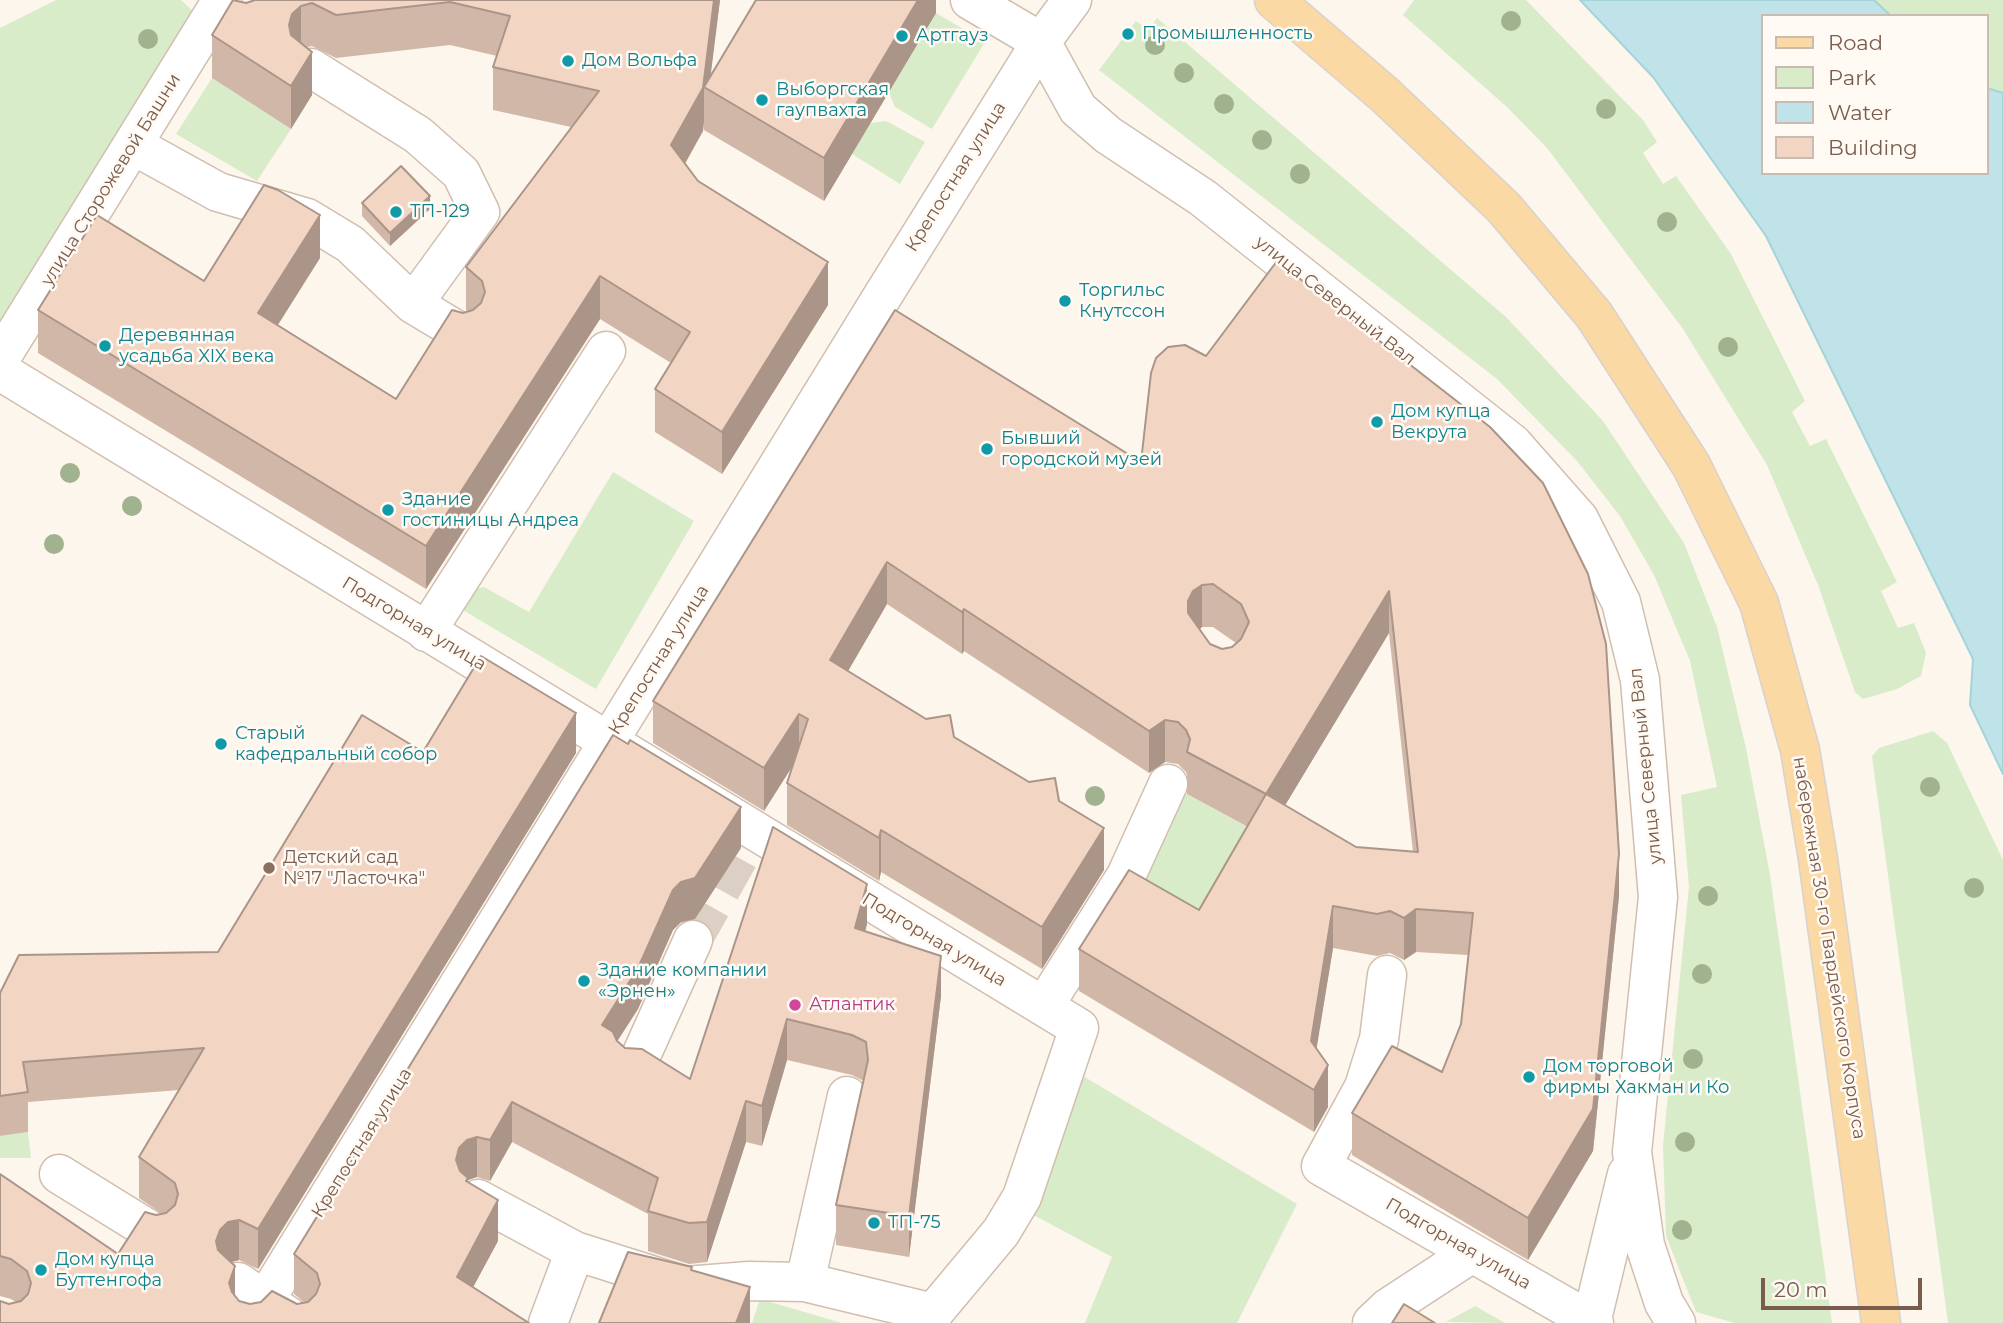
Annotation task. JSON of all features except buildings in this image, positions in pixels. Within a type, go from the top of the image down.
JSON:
[{"type":"main road","name":"набережная 30-го Гвардейского Корпуса","points":[[1275,0],[1385,94],[1504,208],[1594,315],[1691,465],[1759,603],[1800,750],[1818,859],[1881,1323]]},
{"type":"street","points":[[970,0],[1041,42]]},
{"type":"street","name":"Крепостная улица","points":[[251,1302],[609,743],[1041,42],[1072,0]]},
{"type":"street","name":"улица Сторожевой Башни","points":[[0,359],[133,145],[228,11]]},
{"type":"street","name":"улица Северный Вал","points":[[1041,42],[1078,109],[1108,135],[1203,198],[1513,444],[1578,519],[1620,602],[1640,680],[1658,897],[1632,1152],[1645,1245],[1664,1303],[1676,1323]]},
{"type":"street","points":[[312,68],[418,135],[461,173],[480,212],[413,304]]},
{"type":"street","points":[[133,145],[218,192],[307,218],[350,244],[413,304],[463,334]]},
{"type":"street","points":[[426,632],[561,398],[606,351]]},
{"type":"street","name":"Подгорная улица","points":[[0,371],[609,743],[747,844],[1044,1006],[1079,1028],[1022,1197],[1001,1233],[929,1318]]},
{"type":"street","points":[[1044,1006],[1126,876],[1168,784]]},
{"type":"street","points":[[635,1069],[693,940]]},
{"type":"street","name":"Подгорная улица","points":[[1387,975],[1379,1039],[1364,1087],[1321,1166],[1592,1323]]},
{"type":"street","points":[[805,1282],[847,1096]]},
{"type":"street","points":[[1592,1323],[1632,1152]]},
{"type":"street","points":[[60,1174],[156,1234]]},
{"type":"street","points":[[478,1199],[575,1251],[687,1286],[749,1281],[805,1282],[929,1318]]},
{"type":"street","points":[[548,1323],[575,1251]]},
{"type":"street","points":[[1372,1323],[1388,1308],[1472,1253]]},
{"type":"street","points":[[251,1302],[298,1323]]},
{"type":"green space","points":[[56,0],[181,0],[193,11],[0,322],[0,28]]},
{"type":"green space","points":[[1414,0],[1526,0],[1643,120],[1657,142],[1643,153],[1663,184],[1676,176],[1731,254],[1805,401],[1792,412],[1810,446],[1826,439],[1897,582],[1881,591],[1898,628],[1914,623],[1926,653],[1921,676],[1897,689],[1863,699],[1855,692],[1818,585],[1767,465],[1683,329],[1547,148],[1508,108],[1403,15]]},
{"type":"green space","points":[[1874,0],[2003,0],[2003,93],[1989,89],[1989,14],[1890,14]]},
{"type":"green space","points":[[936,13],[985,42],[932,129],[895,107],[889,92]]},
{"type":"green space","points":[[1157,18],[1506,317],[1603,421],[1684,543],[1717,627],[1746,748],[1770,875],[1832,1323],[1735,1323],[1696,1312],[1666,1236],[1663,1145],[1689,887],[1681,795],[1717,787],[1690,661],[1654,575],[1620,516],[1577,461],[1497,379],[1099,70],[1136,21],[1148,30]]},
{"type":"green space","points":[[212,78],[291,129],[257,181],[176,134]]},
{"type":"green space","points":[[886,121],[925,142],[900,184],[852,154],[870,123]]},
{"type":"green space","points":[[613,472],[694,521],[596,689],[461,609],[474,589],[484,587],[529,612]]},
{"type":"green space","points":[[1933,731],[1947,743],[2003,860],[2003,1323],[1948,1323],[1872,756],[1879,748]]},
{"type":"green space","points":[[1183,792],[1266,837],[1214,928],[1125,910]]},
{"type":"green space","points":[[1083,1076],[1297,1204],[1237,1323],[1085,1323],[1112,1257],[1028,1212]]},
{"type":"green space","points":[[28,1132],[31,1158],[0,1158],[0,1136]]},
{"type":"green space","points":[[760,1299],[842,1323],[752,1323]]},
{"type":"green space","points":[[1475,1306],[1505,1323],[1446,1322]]},
{"type":"water","points":[[1580,0],[1874,0],[1889,14],[1762,14],[1762,175],[1989,175],[1989,89],[2003,93],[2003,774],[1970,705],[1973,659],[1766,236],[1653,77]]},
{"type":"tunnel","points":[[693,940],[739,858]]},
{"type":"place","name":"Промышленность","points":[[1128,34]]},
{"type":"place","name":"Артгауз","points":[[902,36]]},
{"type":"place","name":"Дом Вольфа","points":[[568,61]]},
{"type":"place","name":"Выборгская гаупвахта","points":[[762,100]]},
{"type":"place","name":"ТП-129","points":[[396,212]]},
{"type":"place","name":"Торгильс Кнутссон","points":[[1065,301]]},
{"type":"place","name":"Деревянная усадьба XIX века","points":[[105,346]]},
{"type":"place","name":"Дом купца Векрута","points":[[1377,422]]},
{"type":"place","name":"Бывший городской музей","points":[[987,449]]},
{"type":"place","name":"Здание гостиницы Андреа","points":[[388,510]]},
{"type":"place","name":"Старый кафедральный собор","points":[[221,744]]},
{"type":"place","name":"Детский сад №17 \"Ласточка\"","points":[[269,868]]},
{"type":"place","name":"Здание компании «Эрнен»","points":[[584,981]]},
{"type":"place","name":"Атлантик","points":[[795,1005]]},
{"type":"place","name":"Дом торговой фирмы Хакман и Ко","points":[[1529,1077]]},
{"type":"place","name":"ТП-75","points":[[874,1223]]},
{"type":"place","name":"Дом купца Буттенгофа","points":[[41,1270]]}]
